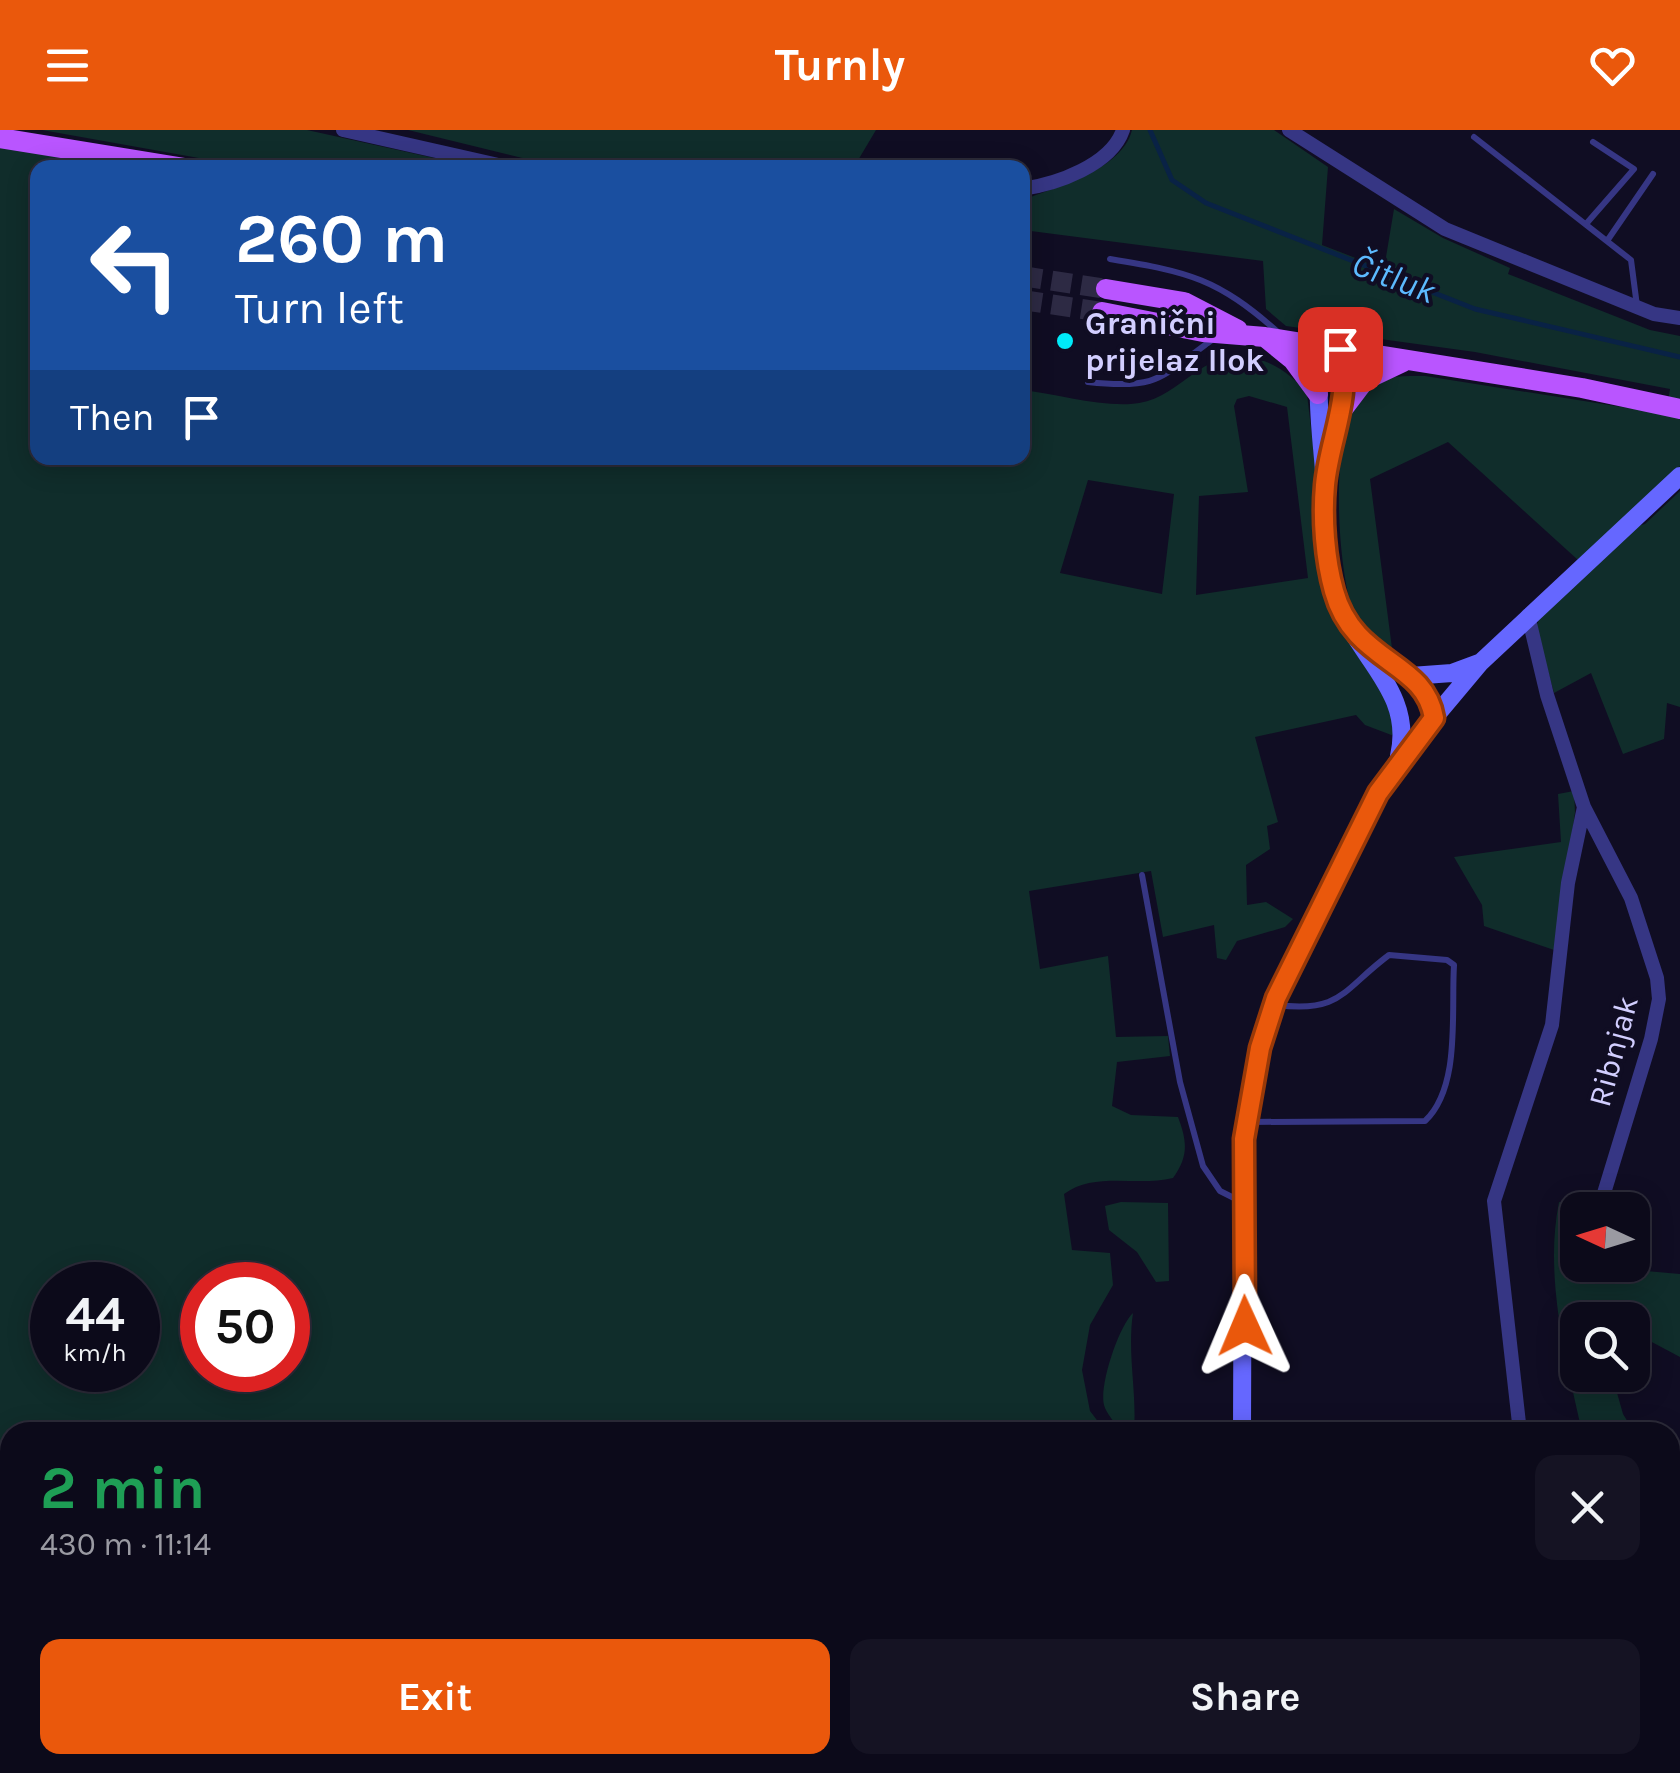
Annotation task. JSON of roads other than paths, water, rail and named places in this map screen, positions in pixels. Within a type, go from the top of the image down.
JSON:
[{"type":"main road","points":[[0,138],[136,160]]},
{"type":"main road","points":[[1106,289],[1184,302],[1257,336],[1294,360],[1318,394]]},
{"type":"main road","points":[[1102,312],[1672,407]]},
{"type":"main road","points":[[1340,349],[1322,367],[1318,394],[1328,566],[1342,614],[1398,700],[1418,714],[1434,718]]},
{"type":"main road","points":[[1325,486],[1340,412],[1344,374],[1340,349]]},
{"type":"main road","points":[[1340,412],[1365,380],[1406,361]]},
{"type":"main road","points":[[1242,1422],[1246,1122],[1274,1005],[1397,762],[1480,663],[1680,476]]},
{"type":"main road","points":[[1352,633],[1394,668],[1424,686],[1434,718]]},
{"type":"main road","points":[[1411,676],[1452,673],[1480,663]]},
{"type":"main road","points":[[1397,762],[1404,727],[1398,700]]},
{"type":"street","points":[[343,130],[476,160]]},
{"type":"street","points":[[1030,187],[1098,162],[1111,152],[1123,130]]},
{"type":"street","points":[[1289,130],[1445,229],[1638,307],[1680,318]]},
{"type":"street","name":"Ribnjak","points":[[1528,615],[1546,695],[1584,807],[1631,898],[1652,956],[1659,999],[1603,1192]]},
{"type":"street","points":[[1519,1422],[1494,1201],[1552,1025],[1566,900],[1584,807]]},
{"type":"lane","points":[[1474,137],[1632,260],[1638,307]]},
{"type":"lane","points":[[1586,224],[1634,169],[1593,142]]},
{"type":"lane","points":[[1607,240],[1653,174]]},
{"type":"lane","points":[[1110,259],[1204,278],[1228,290],[1287,340]]},
{"type":"lane","points":[[1088,382],[1132,387],[1162,379],[1220,334]]},
{"type":"lane","points":[[1142,876],[1180,1082],[1203,1166],[1220,1191],[1244,1202]]},
{"type":"lane","points":[[1246,1122],[1424,1121],[1439,1107],[1446,1087],[1454,965],[1448,960],[1388,955],[1339,1000],[1315,1007],[1274,1005]]},
{"type":"waterway","name":"Čitluk","points":[[1150,130],[1172,180],[1206,203],[1475,309],[1680,357]]},
{"type":"tunnel","points":[[1030,277],[1106,289]]},
{"type":"tunnel","points":[[1030,301],[1102,312]]},
{"type":"place","name":"Granični prijelaz Ilok","points":[[1065,341]]}]
